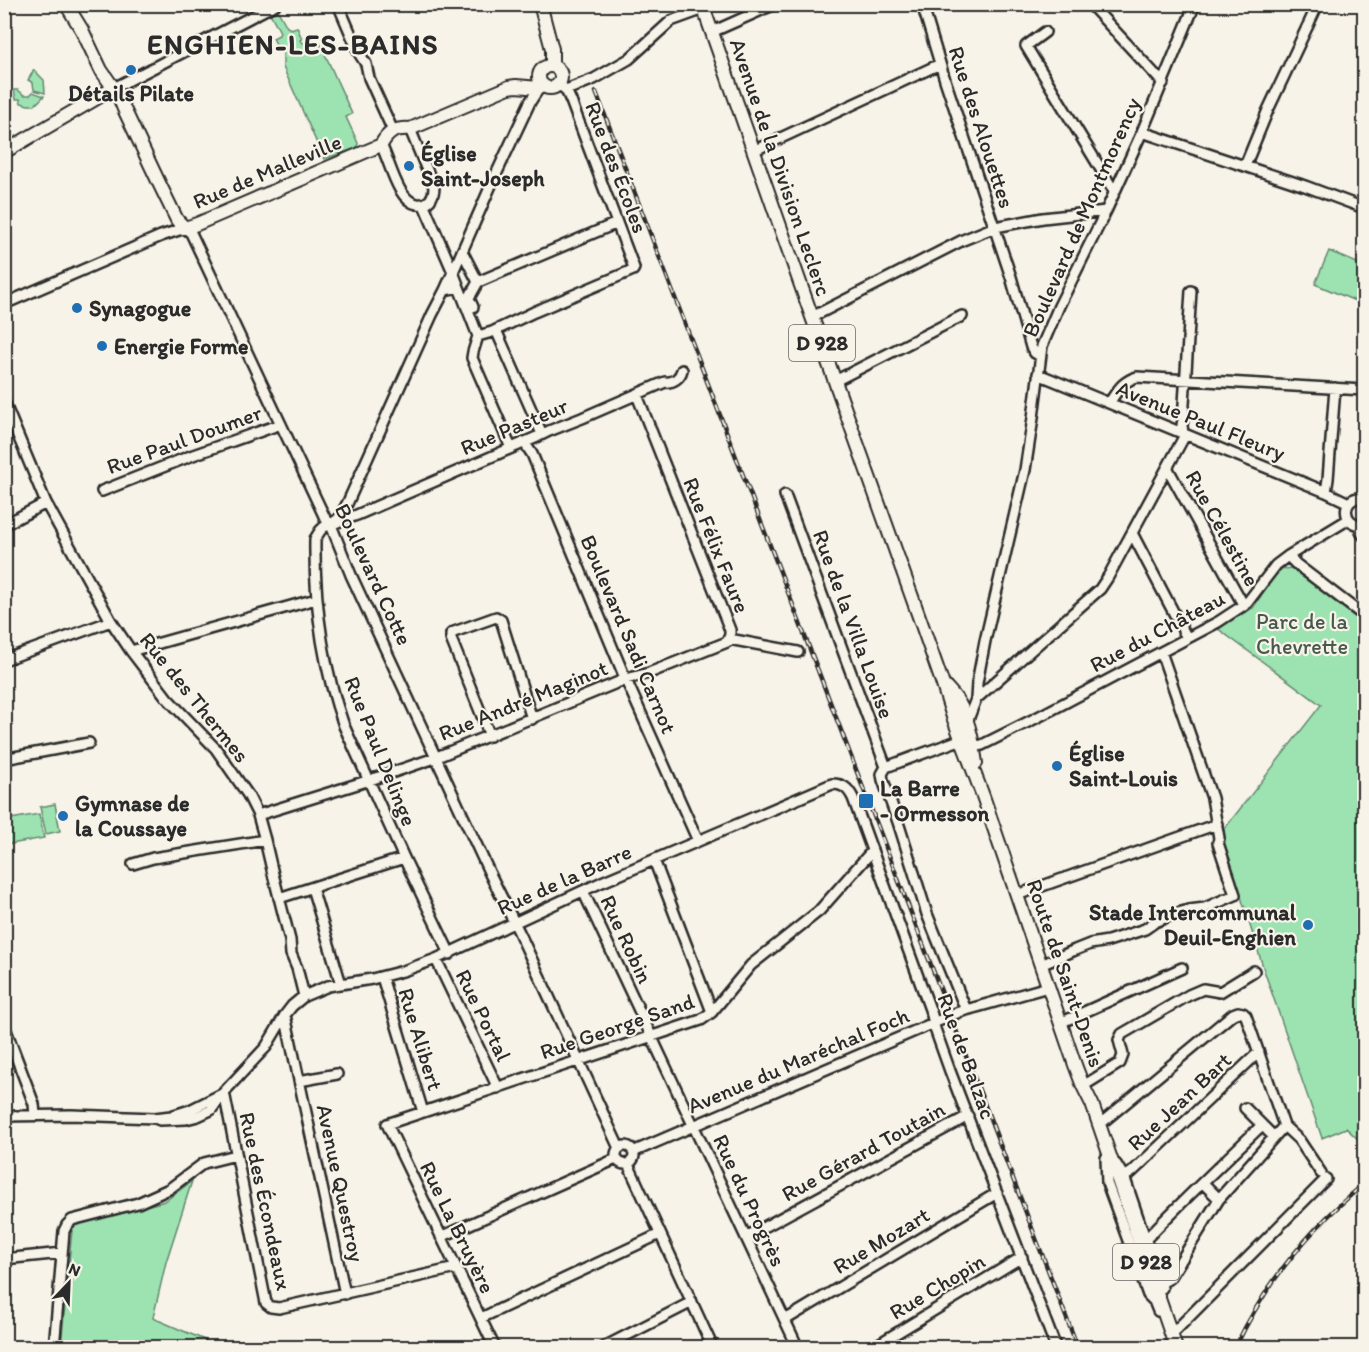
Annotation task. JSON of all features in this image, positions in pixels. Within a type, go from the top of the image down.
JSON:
[{"type":"main road","points":[[66,4],[82,30],[101,70],[114,88]]},
{"type":"main road","points":[[73,4],[112,77],[114,88]]},
{"type":"main road","points":[[540,4],[552,49],[552,66]]},
{"type":"main road","name":"Avenue de la Division Leclerc","points":[[703,7],[942,682],[960,708],[967,723],[967,743]]},
{"type":"main road","points":[[393,131],[410,129],[509,87],[516,86],[549,88],[562,87],[558,69],[552,66],[545,67],[540,72],[541,87]]},
{"type":"main road","points":[[96,98],[101,85],[101,70]]},
{"type":"main road","points":[[4,152],[114,88]]},
{"type":"main road","name":"Boulevard Cotte","points":[[114,88],[114,94],[124,109],[177,219],[185,228]]},
{"type":"main road","points":[[96,98],[124,109]]},
{"type":"main road","name":"Rue de Malleville","points":[[185,228],[381,145],[393,131]]},
{"type":"main road","name":"Avenue de la Division Leclerc","points":[[960,708],[979,785],[1009,872]]},
{"type":"main road","name":"Route de Saint-Denis","points":[[1009,872],[1089,1105],[1109,1157],[1120,1177],[1176,1347]]},
{"type":"main road","name":"Route de Saint-Denis","points":[[1089,1105],[1099,1125],[1109,1157]]},
{"type":"street","points":[[114,88],[276,4]]},
{"type":"street","points":[[338,4],[366,64],[369,78],[393,131]]},
{"type":"street","points":[[712,32],[775,4]]},
{"type":"street","points":[[923,7],[934,4]]},
{"type":"street","points":[[1090,4],[1163,83]]},
{"type":"street","name":"Boulevard de Montmorency","points":[[967,723],[976,696],[985,641],[1025,470],[1044,339],[1142,132],[1195,4]]},
{"type":"street","points":[[1245,166],[1268,110],[1318,4]]},
{"type":"street","points":[[562,87],[594,79],[629,59],[671,21],[703,7]]},
{"type":"street","name":"Rue des Alouettes","points":[[923,7],[1011,277],[1031,347],[1040,356]]},
{"type":"street","points":[[1045,32],[1026,46],[1114,191]]},
{"type":"street","points":[[753,151],[940,63]]},
{"type":"street","name":"Rue Paul Delinge","points":[[450,954],[338,710],[327,668],[316,599],[315,539],[324,527],[331,525],[339,518],[347,504],[492,183],[530,102],[541,87]]},
{"type":"street","name":"Rue des Écoles","points":[[496,330],[634,268],[562,87]]},
{"type":"street","points":[[381,145],[406,200],[414,204],[424,204],[431,198],[434,187],[410,129]]},
{"type":"street","points":[[1142,132],[1365,208]]},
{"type":"street","points":[[424,204],[482,335]]},
{"type":"street","points":[[812,317],[963,240],[995,227],[1043,218],[1106,211]]},
{"type":"street","points":[[445,290],[459,287],[476,278],[617,223]]},
{"type":"street","name":"Rue de Malleville","points":[[4,304],[185,228]]},
{"type":"street","name":"Boulevard Cotte","points":[[185,228],[191,233],[325,518],[331,525],[351,575],[435,758],[619,1148]]},
{"type":"street","points":[[446,255],[461,254],[476,278]]},
{"type":"street","points":[[466,299],[476,278]]},
{"type":"street","points":[[960,708],[1100,589],[1168,469],[1184,435],[1182,424],[1191,291]]},
{"type":"street","points":[[835,381],[962,316]]},
{"type":"street","points":[[510,448],[472,358],[482,335],[496,330],[542,434]]},
{"type":"street","name":"Rue Pasteur","points":[[331,525],[669,382],[677,378],[682,370]]},
{"type":"street","name":"Avenue Paul Fleury","points":[[1038,374],[1348,503]]},
{"type":"street","points":[[1109,403],[1121,386],[1137,377],[1365,390]]},
{"type":"street","points":[[1326,492],[1335,388]]},
{"type":"street","name":"Rue Félix Faure","points":[[626,679],[649,673],[727,642],[730,630],[637,394]]},
{"type":"street","name":"Rue des Thermes","points":[[5,403],[46,503],[111,621],[130,651],[167,698],[216,749],[248,795],[258,815],[266,840],[290,940],[291,954],[297,968],[303,996]]},
{"type":"street","name":"Rue Paul Doumer","points":[[102,491],[193,455],[281,424]]},
{"type":"street","name":"Boulevard Sadi Carnot","points":[[524,442],[532,454],[626,679],[698,841]]},
{"type":"street","name":"Rue Célestine","points":[[1168,469],[1244,606]]},
{"type":"street","name":"Rue de la Villa Louise","points":[[785,495],[886,767],[883,780],[927,914],[966,1011]]},
{"type":"street","points":[[1364,497],[1355,498],[1348,503],[1346,511],[1348,519],[1354,524],[1363,525],[1361,532],[1365,536]]},
{"type":"street","points":[[4,525],[46,503]]},
{"type":"street","points":[[347,504],[357,515]]},
{"type":"street","name":"Rue du Château","points":[[886,767],[967,743],[992,740],[1218,622],[1244,606],[1276,565],[1348,519]]},
{"type":"street","points":[[1132,533],[1187,638]]},
{"type":"street","points":[[1288,556],[1365,616]]},
{"type":"street","points":[[130,651],[316,599]]},
{"type":"street","points":[[490,736],[451,639],[454,632],[496,617],[501,620],[532,719]]},
{"type":"street","points":[[4,660],[111,621]]},
{"type":"street","points":[[729,639],[798,652]]},
{"type":"street","points":[[1041,965],[1090,944],[1108,941],[1145,929],[1174,914],[1189,909],[1204,908],[1235,896],[1218,843],[1217,824],[1208,788],[1161,652]]},
{"type":"street","name":"Rue André Maginot","points":[[258,815],[435,758],[626,679]]},
{"type":"street","points":[[4,759],[89,743]]},
{"type":"street","name":"Rue de la Barre","points":[[303,996],[316,990],[382,976],[450,954],[583,891],[836,784]]},
{"type":"street","name":"Rue de Balzac","points":[[836,784],[842,784],[849,791],[968,1116],[1056,1347]]},
{"type":"street","points":[[1017,896],[1217,824]]},
{"type":"street","points":[[133,864],[153,858],[266,840]]},
{"type":"street","name":"Rue George Sand","points":[[387,1124],[701,1020],[712,1012],[751,965],[819,911],[872,851]]},
{"type":"street","points":[[279,898],[404,858]]},
{"type":"street","points":[[654,860],[712,1012]]},
{"type":"street","points":[[312,888],[341,984]]},
{"type":"street","name":"Rue Robin","points":[[583,891],[652,1036]]},
{"type":"street","name":"Rue Portal","points":[[436,959],[498,1088]]},
{"type":"street","points":[[1060,1023],[1182,968]]},
{"type":"street","points":[[1083,1086],[1120,1063],[1123,1055],[1119,1040],[1122,1034],[1189,995],[1203,989],[1220,992],[1254,971]]},
{"type":"street","name":"Rue Alibert","points":[[382,976],[423,1112]]},
{"type":"street","name":"Avenue du Maréchal Foch","points":[[633,1152],[934,1023],[966,1011],[1048,987]]},
{"type":"street","points":[[4,1116],[169,1120],[198,1116],[211,1110],[224,1092],[266,1047],[285,1015],[303,996]]},
{"type":"street","points":[[1099,1125],[1235,1013],[1240,1012],[1246,1016],[1284,1126],[1299,1140],[1324,1176],[1176,1330]]},
{"type":"street","name":"Avenue Questroy","points":[[285,1015],[345,1294]]},
{"type":"street","points":[[4,1025],[34,1104],[35,1115]]},
{"type":"street","name":"Rue du Progrès","points":[[652,1036],[798,1347]]},
{"type":"street","name":"Rue Jean Bart","points":[[1120,1177],[1132,1172],[1259,1052]]},
{"type":"street","name":"Avenue Questroy","points":[[299,1081],[337,1074]]},
{"type":"street","name":"Rue des Écondeaux","points":[[224,1092],[266,1303],[279,1308],[456,1268]]},
{"type":"street","points":[[1245,1108],[1274,1137]]},
{"type":"street","name":"Rue Gérard Toutain","points":[[746,1237],[968,1116]]},
{"type":"street","name":"Rue La Bruyère","points":[[387,1124],[495,1347]]},
{"type":"street","points":[[1146,1239],[1180,1203],[1262,1125]]},
{"type":"street","points":[[1161,1283],[1170,1278],[1218,1199],[1284,1126]]},
{"type":"street","points":[[627,1147],[633,1152],[633,1159],[628,1164],[620,1163],[616,1159],[616,1152],[619,1148],[627,1147]]},
{"type":"street","points":[[54,1347],[64,1232],[67,1225],[72,1220],[86,1215],[138,1203],[169,1189],[204,1162],[236,1155]]},
{"type":"street","name":"Route de Saint-Denis","points":[[1109,1157],[1107,1183],[1148,1295],[1154,1301],[1171,1347]]},
{"type":"street","points":[[441,1236],[616,1159]]},
{"type":"street","points":[[628,1164],[713,1347]]},
{"type":"street","name":"Route de Saint-Denis","points":[[1120,1177],[1146,1239],[1163,1296],[1182,1347]]},
{"type":"street","points":[[1203,1183],[1218,1199]]},
{"type":"street","name":"Rue Mozart","points":[[785,1320],[997,1193]]},
{"type":"street","points":[[481,1318],[660,1233]]},
{"type":"street","points":[[4,1259],[62,1253]]},
{"type":"street","name":"Rue Chopin","points":[[872,1347],[1022,1257]]},
{"type":"street","points":[[602,1347],[692,1302]]},
{"type":"green space","points":[[277,9],[287,27],[291,29],[297,27],[302,39],[300,40],[309,48],[313,50],[320,43],[352,114],[346,117],[358,143],[357,148],[324,159],[283,67],[283,51],[280,52],[273,38],[280,32],[270,13]]},
{"type":"green space","points":[[34,70],[44,80],[45,93],[34,90],[33,83],[28,80]]},
{"type":"green space","points":[[14,90],[24,95],[30,95],[33,92],[44,96],[35,105],[28,105],[16,99]]},
{"type":"green space","points":[[1329,251],[1364,266],[1364,292],[1360,303],[1315,284]]},
{"type":"green space","name":"Stade Intercommunal Deuil-Enghien","points":[[1292,568],[1356,618],[1364,627],[1364,1145],[1346,1128],[1322,1138],[1265,973],[1222,832],[1321,705],[1217,628],[1253,608],[1274,576],[1282,569]]},
{"type":"green space","points":[[55,804],[60,831],[46,834],[40,807]]},
{"type":"green space","points":[[39,814],[44,838],[5,845],[5,820]]},
{"type":"green space","points":[[192,1181],[166,1262],[153,1318],[221,1347],[61,1347],[72,1230],[75,1224],[165,1201]]},
{"type":"railway","points":[[596,92],[1078,1348]]},
{"type":"railway","points":[[1235,1348],[1260,1302],[1290,1258],[1325,1219],[1364,1184]]},
{"type":"place","name":"Détails Pilate","points":[[131,70]]},
{"type":"place","name":"Église Saint-Joseph","points":[[409,166]]},
{"type":"place","name":"Synagogue","points":[[77,308]]},
{"type":"place","name":"Energie Forme","points":[[102,346]]},
{"type":"place","name":"Église Saint-Louis","points":[[1057,766]]},
{"type":"place","name":"La Barre - Ormesson","points":[[866,801]]},
{"type":"place","name":"Gymnase de la Coussaye","points":[[63,816]]},
{"type":"place","name":"Stade Intercommunal Deuil-Enghien","points":[[1308,925]]},
{"type":"district","name":"ENGHIEN-LES-BAINS","points":[[293,44]]},
{"type":"park label","name":"Parc de la Chevrette","points":[[1302,634]]}]
